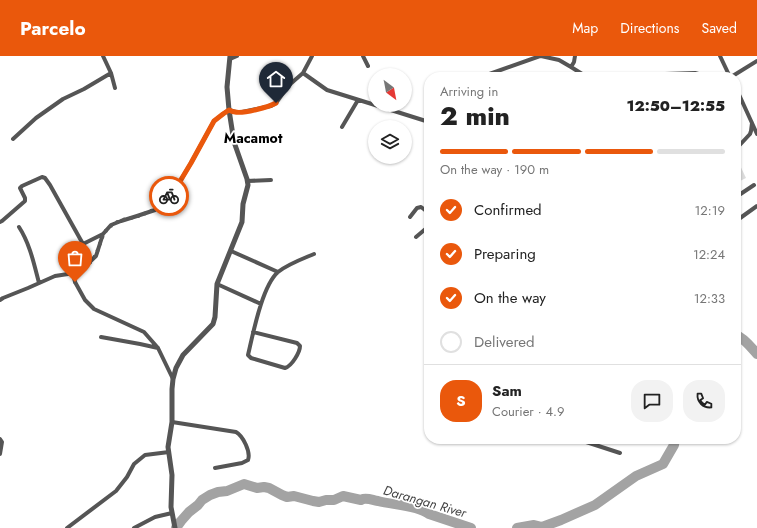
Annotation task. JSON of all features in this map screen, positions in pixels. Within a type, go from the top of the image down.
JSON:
[{"type":"street","points":[[103,56],[111,73],[115,88]]},
{"type":"street","points":[[175,528],[171,507],[172,475],[168,447],[172,422],[173,379],[176,368],[184,355],[213,324],[215,317],[217,284],[242,222],[243,204],[248,185],[234,142],[227,87],[230,57],[237,56]]},
{"type":"street","points":[[0,222],[2,222],[24,201],[25,198],[20,188],[42,178],[45,178],[50,185],[83,244],[103,234],[111,226],[154,210],[164,202],[179,183],[214,121],[229,110],[242,112],[271,106],[276,103],[288,86],[303,73],[312,56]]},
{"type":"street","points":[[363,56],[368,66]]},
{"type":"street","points":[[495,72],[541,56],[559,60],[579,72]]},
{"type":"street","points":[[571,67],[575,56]]},
{"type":"street","points":[[720,56],[728,72]]},
{"type":"street","points":[[739,72],[757,61]]},
{"type":"street","points":[[13,139],[36,118],[63,98],[84,89],[111,73]]},
{"type":"street","points":[[303,73],[327,90],[368,103]]},
{"type":"street","points":[[741,99],[757,134]]},
{"type":"street","points":[[342,127],[358,100]]},
{"type":"street","points":[[397,112],[424,120]]},
{"type":"street","points":[[741,144],[750,134],[752,122]]},
{"type":"street","points":[[247,181],[271,180]]},
{"type":"street","points":[[741,193],[754,186]]},
{"type":"street","points":[[741,217],[757,206]]},
{"type":"street","points":[[410,217],[417,208],[421,207],[424,209]]},
{"type":"street","points":[[19,227],[28,245],[39,282]]},
{"type":"street","points":[[416,238],[424,231]]},
{"type":"street","points":[[0,300],[39,282],[55,276],[73,274],[84,268],[96,256],[103,234]]},
{"type":"street","points":[[230,251],[278,272]]},
{"type":"street","points":[[253,332],[297,343],[300,346],[300,350],[290,366],[285,368],[251,358],[248,355],[253,332],[261,304],[268,285],[278,272],[314,254]]},
{"type":"street","points":[[73,274],[75,282],[85,300],[94,309],[144,332],[158,348],[173,379]]},
{"type":"street","points":[[217,284],[261,304]]},
{"type":"street","points":[[100,337],[158,348]]},
{"type":"street","points":[[172,422],[236,432],[240,434],[245,443],[249,456],[248,460],[242,463],[215,468]]},
{"type":"street","points":[[0,440],[2,442],[0,454]]},
{"type":"street","points":[[592,444],[620,453]]},
{"type":"street","points":[[67,528],[116,491],[127,477],[134,464],[145,455],[169,452]]},
{"type":"street","points":[[134,528],[155,517],[172,516]]},
{"type":"shaded area","points":[[741,167],[746,178],[741,180]]},
{"type":"waterway","name":"Darangan River","points":[[741,337],[757,354]]},
{"type":"waterway","name":"Darangan River","points":[[517,528],[534,525],[542,527],[595,505],[636,476],[663,464],[674,444]]},
{"type":"waterway","name":"Darangan River","points":[[176,528],[189,512],[202,500],[210,495],[227,491],[244,484],[257,488],[269,488],[287,497],[294,496],[319,502],[334,500],[343,496],[361,500],[369,499],[418,509],[471,528]]},
{"type":"way so far","points":[[75,282],[73,274],[84,268],[96,256],[103,234],[111,226],[154,210],[169,196]]},
{"type":"district","name":"Macamot","points":[[253,138]]},
{"type":"route","points":[[169,196],[179,183],[214,121],[229,110],[242,112],[271,106],[276,103]]}]
